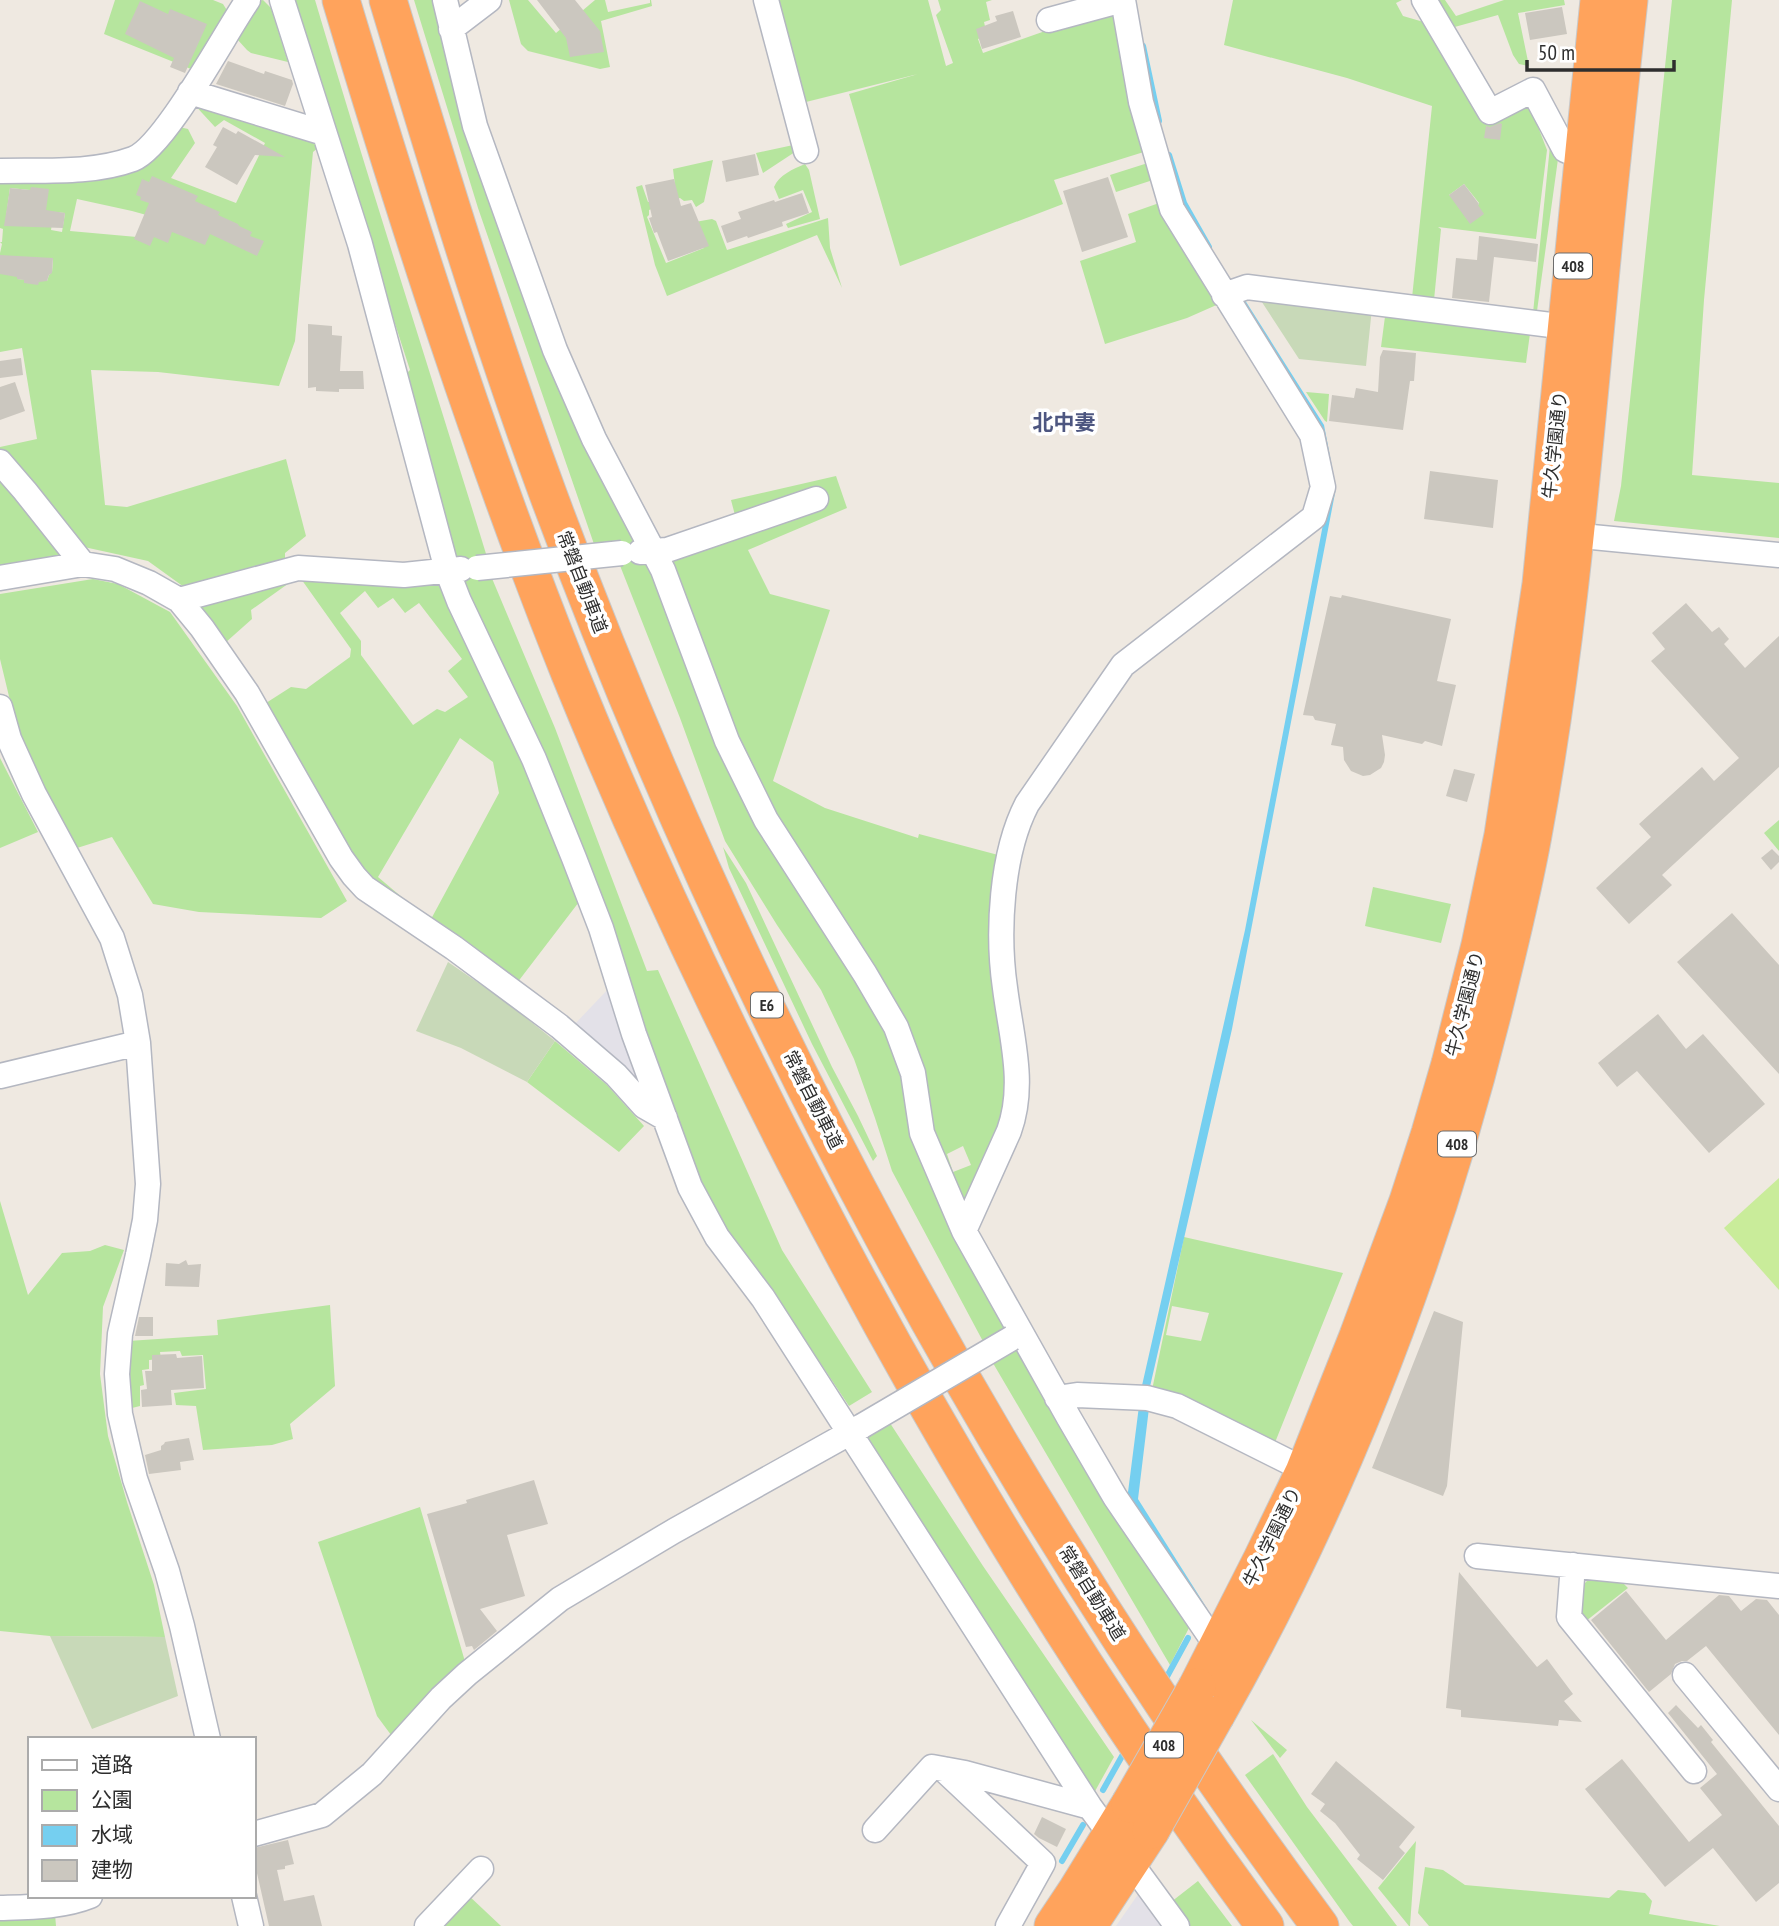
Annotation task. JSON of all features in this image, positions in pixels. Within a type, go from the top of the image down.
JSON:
[{"type":"highway","name":"E6","points":[[341,0],[392,170],[450,347],[521,546],[570,674],[652,868],[762,1097],[867,1299],[948,1443],[1121,1721],[1265,1926]]},
{"type":"highway","name":"常磐自動車道","points":[[388,0],[492,335],[548,495],[610,652],[696,856],[800,1077],[904,1274],[984,1416],[1074,1565],[1152,1688],[1320,1926]]},
{"type":"highway","name":"牛久学園通り","points":[[1088,1926],[1121,1849],[1207,1701],[1218,1648],[1317,1481],[1387,1350],[1451,1167],[1479,1071],[1521,897],[1555,705],[1567,327],[1599,0]]},
{"type":"highway","name":"牛久学園通り","points":[[1562,534],[1598,296],[1629,0]]},
{"type":"highway","name":"牛久学園通り","points":[[1207,1701],[1235,1682],[1317,1481]]},
{"type":"highway","name":"牛久学園通り","points":[[1053,1926],[1121,1849]]},
{"type":"street","points":[[282,0],[359,244],[447,570],[534,759],[569,846],[601,928],[634,1034],[690,1187],[717,1237],[856,1429],[1090,1807],[1177,1926]]},
{"type":"street","points":[[445,0],[475,126],[555,350],[594,439],[663,569],[727,741],[766,820],[896,1027],[913,1073],[922,1133],[964,1231],[1017,1336],[1058,1398],[1115,1497],[1218,1648]]},
{"type":"street","points":[[451,29],[489,0]]},
{"type":"street","points":[[766,0],[806,151]]},
{"type":"street","points":[[964,1231],[1009,1131],[1018,1094],[1017,1067],[1001,953],[1003,899],[1019,820],[1027,804],[1123,665],[1314,517],[1323,487],[1312,433],[1172,209],[1141,102],[1123,0],[1049,20]]},
{"type":"street","points":[[1424,0],[1490,111],[1532,90],[1565,150],[1584,158]]},
{"type":"street","points":[[0,171],[75,170],[103,166],[134,159],[147,150],[190,92],[244,1]]},
{"type":"street","points":[[190,92],[324,133]]},
{"type":"street","points":[[1224,295],[1247,288],[1567,327]]},
{"type":"street","points":[[0,462],[83,564]]},
{"type":"street","points":[[179,600],[298,568],[404,575],[667,550],[816,499]]},
{"type":"street","points":[[1562,534],[1779,555]]},
{"type":"street","points":[[0,578],[83,564],[115,569],[149,583],[179,600],[247,693],[341,858],[365,888],[454,947],[559,1026],[616,1075],[644,1105],[665,1118]]},
{"type":"street","points":[[0,707],[9,739],[34,794],[112,938],[130,995],[138,1043],[148,1184],[145,1220],[120,1334],[117,1374],[120,1414],[135,1479],[167,1571],[182,1626],[208,1737]]},
{"type":"street","points":[[0,1076],[138,1043]]},
{"type":"street","points":[[256,1833],[322,1815],[372,1774],[441,1698],[467,1674],[561,1599],[674,1531],[1017,1336]]},
{"type":"street","points":[[1058,1398],[1077,1395],[1147,1398],[1177,1406],[1280,1458],[1317,1481]]},
{"type":"street","points":[[1477,1556],[1779,1586]]},
{"type":"street","points":[[1573,1566],[1569,1617],[1694,1771]]},
{"type":"street","points":[[1685,1675],[1779,1789]]},
{"type":"street","points":[[875,1830],[932,1767],[965,1773],[1090,1807]]},
{"type":"street","points":[[943,1769],[1043,1863],[1008,1926]]},
{"type":"street","points":[[428,1926],[481,1869]]},
{"type":"street","points":[[0,1908],[35,1907],[85,1898]]},
{"type":"street","points":[[244,1898],[251,1926]]},
{"type":"shaded area","points":[[612,985],[641,1078],[637,1086],[573,1026]]},
{"type":"shaded area","points":[[1139,1893],[1163,1926],[1116,1926]]},
{"type":"green space","points":[[115,0],[213,0],[223,4],[228,12],[196,71],[104,34]]},
{"type":"green space","points":[[263,0],[271,8],[288,62],[251,53],[237,39],[258,1]]},
{"type":"green space","points":[[290,0],[315,0],[487,557],[457,562],[406,374],[410,370]]},
{"type":"green space","points":[[414,0],[439,0],[468,129],[639,539],[634,545],[595,547],[478,208]]},
{"type":"green space","points":[[509,0],[528,0],[556,33],[595,0],[605,0],[608,12],[650,3],[650,0],[652,6],[601,21],[610,67],[600,69],[528,51],[521,44]]},
{"type":"green space","points":[[779,0],[928,0],[946,66],[953,63],[936,15],[941,10],[938,0],[992,0],[986,2],[990,20],[984,22],[987,35],[978,39],[983,53],[1116,9],[1147,151],[1054,180],[1063,204],[900,266],[849,94],[918,74],[806,102]]},
{"type":"green space","points":[[1233,0],[1402,0],[1396,3],[1403,16],[1427,23],[1485,116],[1519,102],[1530,106],[1547,150],[1536,239],[1438,227],[1441,229],[1434,300],[1412,298],[1432,106],[1347,78],[1224,45]],"holes":[[[1464,184],[1478,205],[1449,195]]]},
{"type":"green space","points":[[1434,0],[1445,0],[1456,16],[1504,0],[1564,0],[1565,5],[1518,13],[1529,66],[1519,64],[1513,55],[1498,15],[1451,28]]},
{"type":"green space","points":[[1672,0],[1732,0],[1704,300],[1692,475],[1779,483],[1779,538],[1614,521],[1621,486]]},
{"type":"green space","points":[[191,101],[316,142],[319,147],[313,152],[295,341],[279,386],[158,372],[91,370],[105,505],[127,507],[286,459],[306,536],[285,553],[285,560],[184,587],[148,561],[84,547],[58,521],[0,449],[37,439],[22,348],[0,352],[0,242],[3,229],[0,228],[0,175],[82,177],[175,126],[188,129],[195,143],[171,178],[236,203],[265,143],[224,120],[215,127]],"holes":[[[10,188],[30,190],[6,217]],[[77,199],[150,216],[137,237],[70,231]],[[54,212],[65,213],[62,232],[51,230]],[[22,257],[53,260],[52,272],[47,281],[17,279]]]},
{"type":"green space","points":[[798,144],[798,150],[763,173],[756,153]]},
{"type":"green space","points":[[1550,146],[1558,159],[1537,311],[1533,313]]},
{"type":"green space","points":[[713,160],[704,202],[696,207],[692,200],[684,201],[680,198],[649,210],[647,217],[666,263],[704,248],[695,222],[712,219],[716,221],[727,250],[828,218],[830,248],[842,288],[817,235],[667,296],[655,265],[636,187],[642,185],[648,202],[663,199],[675,186],[673,169]]},
{"type":"green space","points":[[1151,162],[1156,179],[1116,192],[1110,175]]},
{"type":"green space","points":[[805,164],[809,170],[820,219],[788,228],[786,224],[812,212],[803,190],[779,199],[774,187],[791,170]]},
{"type":"green space","points":[[1162,202],[1221,303],[1187,318],[1105,344],[1080,261],[1136,242],[1128,214]]},
{"type":"green space","points":[[1258,296],[1372,308],[1366,366],[1299,359]]},
{"type":"green space","points":[[1386,309],[1531,326],[1526,363],[1381,347]]},
{"type":"green space","points":[[1306,392],[1329,394],[1327,422],[1325,421]]},
{"type":"green space","points":[[0,476],[63,558],[0,568]]},
{"type":"green space","points":[[836,476],[847,508],[748,550],[770,594],[830,610],[773,781],[825,808],[918,838],[919,834],[1002,856],[1007,1114],[965,1210],[929,1128],[921,1064],[765,800],[735,742],[671,563],[676,555],[736,519],[731,500]],"holes":[[[963,1146],[971,1165],[953,1172],[947,1154]]]},
{"type":"green space","points":[[647,559],[725,751],[880,1018],[1011,1328],[986,1347],[892,1171],[854,1059],[821,990],[725,841],[619,563]]},
{"type":"green space","points":[[299,576],[431,580],[439,586],[450,604],[529,768],[582,898],[517,983],[410,909],[358,867],[266,703],[291,687],[306,689],[350,657],[351,649]],"holes":[[[365,591],[378,608],[393,598],[405,613],[419,603],[462,659],[448,671],[468,697],[445,712],[437,709],[413,725],[361,655],[361,641],[340,613]],[[460,738],[493,762],[499,793],[430,921],[378,877]]]},
{"type":"green space","points":[[299,576],[251,610],[252,619],[225,643],[195,603]]},
{"type":"green space","points":[[491,576],[555,728],[647,971],[658,970],[782,1250],[872,1392],[849,1406],[785,1310],[727,1236],[697,1178],[630,982],[460,582],[466,578]]},
{"type":"green space","points":[[93,579],[118,584],[170,612],[237,706],[347,901],[321,918],[199,912],[153,904],[112,837],[77,848],[27,756],[13,713],[0,659],[0,594]]},
{"type":"green space","points":[[0,758],[38,832],[0,848]]},
{"type":"green space","points":[[1779,820],[1779,851],[1764,833]]},
{"type":"green space","points":[[723,847],[746,883],[832,1067],[858,1116],[877,1156],[873,1161],[812,1044],[729,868]]},
{"type":"green space","points":[[1373,887],[1451,904],[1441,943],[1365,926]]},
{"type":"green space","points":[[448,962],[505,1001],[555,1041],[527,1082],[461,1048],[416,1031]]},
{"type":"green space","points":[[555,1041],[607,1085],[644,1126],[619,1152],[527,1082]]},
{"type":"green space","points":[[1779,1178],[1779,1290],[1724,1228]]},
{"type":"green space","points":[[0,1201],[28,1295],[62,1253],[90,1251],[105,1245],[124,1250],[103,1307],[100,1374],[108,1436],[154,1585],[165,1637],[50,1636],[0,1631]]},
{"type":"green space","points":[[1184,1237],[1343,1273],[1274,1445],[1152,1390]],"holes":[[[1172,1306],[1209,1313],[1201,1341],[1166,1335]]]},
{"type":"green space","points":[[330,1305],[335,1386],[290,1424],[293,1439],[272,1445],[203,1450],[196,1406],[176,1405],[174,1393],[206,1389],[203,1355],[182,1356],[180,1351],[160,1352],[161,1359],[149,1360],[149,1369],[142,1370],[144,1385],[140,1386],[140,1406],[132,1408],[128,1341],[218,1335],[217,1320]]},
{"type":"green space","points":[[1017,1345],[1190,1626],[1170,1665],[990,1358]]},
{"type":"green space","points":[[888,1420],[983,1566],[1114,1757],[1094,1793],[865,1444],[865,1433]]},
{"type":"green space","points":[[420,1507],[466,1665],[394,1739],[377,1716],[318,1542]]},
{"type":"green space","points":[[1588,1580],[1623,1583],[1628,1588],[1586,1621],[1580,1614],[1582,1591]]},
{"type":"green space","points":[[50,1636],[165,1637],[178,1696],[92,1729]]},
{"type":"green space","points":[[1251,1720],[1287,1750],[1280,1758]]},
{"type":"green space","points":[[1273,1754],[1307,1807],[1397,1926],[1353,1926],[1349,1921],[1245,1775]]},
{"type":"green space","points":[[1416,1841],[1410,1926],[1409,1926],[1378,1888]]},
{"type":"green space","points":[[1425,1867],[1443,1870],[1465,1885],[1609,1898],[1618,1890],[1645,1893],[1652,1901],[1649,1914],[1720,1926],[1429,1926],[1418,1913]]},
{"type":"green space","points":[[1198,1881],[1232,1926],[1189,1926],[1171,1902]]},
{"type":"green space","points":[[467,1894],[501,1926],[435,1926]]},
{"type":"green space","points":[[55,1914],[56,1926],[0,1926],[0,1917]]},
{"type":"water","points":[[1243,297],[1324,425],[1336,488],[1232,1029],[1149,1391],[1141,1390],[1245,930],[1330,488],[1237,302]]},
{"type":"water","points":[[1139,1406],[1149,1408],[1138,1499],[1208,1610],[1204,1617],[1127,1500]]},
{"type":"building","points":[[537,0],[575,0],[600,31],[604,52],[570,57],[566,38]]},
{"type":"building","points":[[140,1],[168,14],[170,9],[207,24],[185,73],[170,67],[174,58],[125,34]]},
{"type":"building","points":[[1562,7],[1567,34],[1530,40],[1525,13]]},
{"type":"building","points":[[1013,11],[1021,37],[982,49],[976,29],[997,21],[995,16]]},
{"type":"building","points":[[228,61],[264,74],[265,71],[292,80],[285,106],[216,84]]},
{"type":"building","points":[[1500,123],[1500,140],[1484,138],[1486,126]]},
{"type":"building","points":[[223,127],[236,134],[238,131],[285,157],[255,155],[237,185],[205,167],[217,147],[213,145]]},
{"type":"building","points":[[755,154],[759,175],[726,182],[722,161]]},
{"type":"building","points":[[152,176],[198,196],[195,201],[220,212],[218,215],[252,232],[250,236],[264,241],[257,256],[210,234],[205,245],[172,232],[168,243],[154,237],[150,246],[134,239],[149,203],[140,200],[141,197],[136,195],[142,179],[149,182]]},
{"type":"building","points":[[1108,177],[1128,237],[1082,252],[1063,191]]},
{"type":"building","points":[[674,179],[681,206],[691,203],[709,246],[668,261],[649,218],[652,217],[645,185]]},
{"type":"building","points":[[1464,184],[1484,214],[1470,224],[1449,195]]},
{"type":"building","points":[[31,187],[49,189],[46,210],[65,213],[63,228],[4,226],[10,188],[30,190]]},
{"type":"building","points":[[802,193],[809,213],[782,222],[783,226],[727,243],[721,226],[741,219],[738,212]]},
{"type":"building","points":[[1479,236],[1538,244],[1536,262],[1494,257],[1489,302],[1452,298],[1456,258],[1477,260]]},
{"type":"building","points":[[0,255],[53,258],[52,273],[47,281],[39,282],[38,285],[24,283],[24,280],[17,277],[0,274]]},
{"type":"building","points":[[308,324],[332,326],[332,335],[342,336],[340,371],[363,371],[364,389],[339,389],[339,392],[308,388]]},
{"type":"building","points":[[1383,350],[1416,353],[1414,381],[1410,381],[1403,430],[1329,421],[1332,395],[1354,398],[1356,388],[1378,392],[1380,357]]},
{"type":"building","points":[[21,358],[23,375],[0,378],[0,361]]},
{"type":"building","points":[[15,382],[25,411],[0,420],[0,387]]},
{"type":"building","points":[[1430,471],[1498,480],[1493,528],[1424,519]]},
{"type":"building","points":[[1342,595],[1451,619],[1437,681],[1456,685],[1442,746],[1382,735],[1384,762],[1381,768],[1363,776],[1351,771],[1344,760],[1343,747],[1331,745],[1336,724],[1303,715],[1330,596],[1341,598]]},
{"type":"building","points":[[1686,603],[1712,632],[1719,627],[1729,639],[1724,644],[1745,668],[1779,636],[1779,767],[1662,875],[1672,885],[1629,924],[1596,888],[1651,837],[1639,824],[1702,767],[1714,781],[1739,758],[1651,661],[1665,649],[1652,633]]},
{"type":"building","points":[[1454,769],[1475,774],[1467,802],[1446,796]]},
{"type":"building","points":[[1772,849],[1779,856],[1779,862],[1771,870],[1761,858]]},
{"type":"building","points":[[1732,913],[1779,965],[1779,1074],[1677,962]]},
{"type":"building","points":[[1658,1014],[1686,1049],[1703,1034],[1765,1104],[1709,1153],[1637,1071],[1617,1087],[1598,1063]]},
{"type":"building","points":[[186,1260],[188,1265],[201,1264],[199,1287],[165,1286],[166,1263],[179,1264]]},
{"type":"building","points":[[1434,1311],[1463,1322],[1447,1486],[1443,1496],[1372,1468]]},
{"type":"building","points":[[139,1317],[153,1317],[153,1336],[135,1336]]},
{"type":"building","points":[[176,1354],[177,1358],[202,1356],[204,1388],[171,1390],[172,1405],[142,1407],[141,1390],[147,1389],[145,1371],[152,1371],[152,1355]]},
{"type":"building","points":[[189,1438],[194,1460],[180,1462],[181,1470],[149,1474],[145,1455],[161,1450],[165,1442]]},
{"type":"building","points":[[534,1480],[548,1524],[507,1535],[525,1596],[480,1609],[497,1631],[474,1650],[472,1646],[466,1647],[427,1514]]},
{"type":"building","points":[[1459,1572],[1537,1667],[1547,1659],[1573,1694],[1564,1701],[1582,1722],[1559,1720],[1558,1726],[1461,1717],[1461,1710],[1446,1708]]},
{"type":"building","points":[[1626,1591],[1666,1640],[1719,1595],[1729,1596],[1741,1611],[1756,1599],[1767,1600],[1779,1615],[1779,1735],[1706,1646],[1687,1661],[1675,1664],[1671,1674],[1649,1692],[1591,1620]]},
{"type":"building","points":[[1676,1705],[1698,1728],[1701,1725],[1713,1740],[1711,1742],[1779,1826],[1779,1883],[1756,1902],[1713,1848],[1665,1887],[1585,1789],[1622,1759],[1689,1842],[1722,1815],[1700,1788],[1717,1774],[1668,1713]]},
{"type":"building","points":[[1336,1761],[1415,1827],[1399,1847],[1405,1853],[1383,1880],[1357,1859],[1360,1855],[1335,1823],[1320,1811],[1325,1804],[1311,1794]]},
{"type":"building","points":[[1042,1817],[1066,1829],[1057,1847],[1034,1834]]},
{"type":"building","points":[[288,1840],[294,1864],[277,1870],[284,1901],[314,1895],[322,1926],[269,1926],[256,1869],[256,1848]]},
{"type":"waterway","points":[[1143,46],[1159,121]]},
{"type":"waterway","points":[[1169,155],[1184,203],[1209,247]]},
{"type":"waterway","points":[[1164,1682],[1188,1638]]},
{"type":"waterway","points":[[1103,1790],[1126,1749]]},
{"type":"waterway","points":[[1062,1861],[1083,1825]]},
{"type":"district","name":"北中妻","points":[[1064,423]]}]
